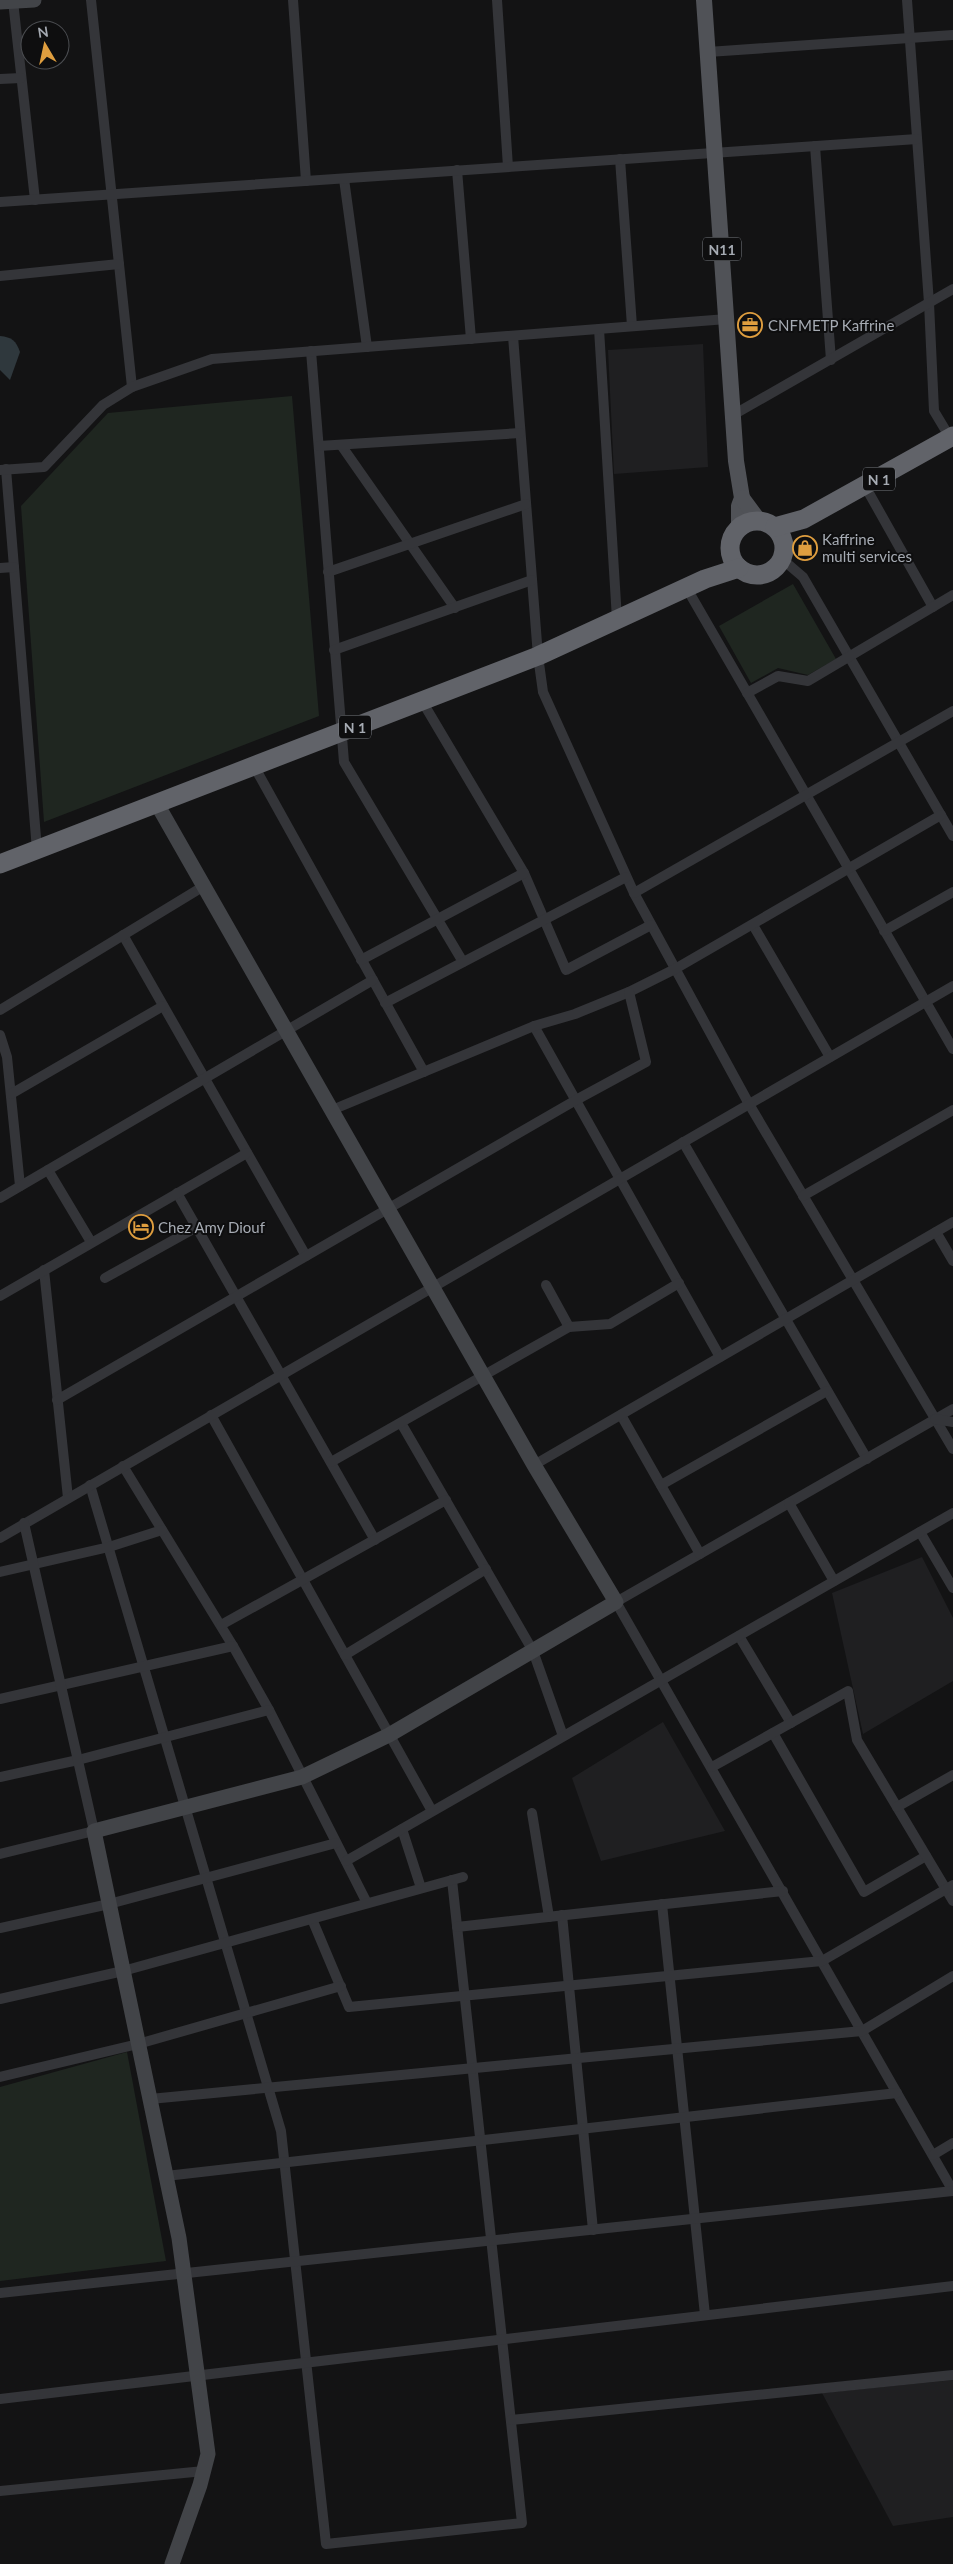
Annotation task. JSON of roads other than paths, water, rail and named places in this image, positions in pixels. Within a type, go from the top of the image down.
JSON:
[{"type":"highway","name":"N 1","points":[[775,537],[804,518],[952,439]]},
{"type":"highway","points":[[752,521],[775,537],[771,571],[763,574],[747,572],[739,568],[734,561],[735,537],[752,521]]},
{"type":"highway","name":"N 1","points":[[705,579],[735,537]]},
{"type":"highway","name":"N 1","points":[[0,864],[538,656],[705,579],[739,568]]},
{"type":"main road","points":[[6,1],[34,0]]},
{"type":"main road","name":"N11","points":[[704,0],[733,415],[742,498]]},
{"type":"main road","points":[[735,537],[739,506],[742,498],[775,537]]},
{"type":"main road","points":[[157,804],[534,1465],[616,1602],[389,1735],[302,1777],[94,1831],[166,2176],[184,2274],[208,2454],[172,2564]]},
{"type":"street","points":[[91,0],[132,387]]},
{"type":"street","points":[[293,0],[306,181]]},
{"type":"street","points":[[497,0],[508,167]]},
{"type":"street","points":[[907,0],[929,303],[934,411],[952,439]]},
{"type":"street","points":[[6,1],[21,78],[35,200]]},
{"type":"street","points":[[708,52],[953,35]]},
{"type":"street","points":[[0,80],[21,78]]},
{"type":"street","points":[[0,202],[917,139]]},
{"type":"street","points":[[815,146],[831,360]]},
{"type":"street","points":[[620,159],[632,326]]},
{"type":"street","points":[[457,170],[471,339]]},
{"type":"street","points":[[344,178],[367,347]]},
{"type":"street","points":[[0,276],[119,264]]},
{"type":"street","points":[[733,415],[953,289]]},
{"type":"street","points":[[37,850],[14,567],[3,470],[44,467],[103,405],[132,387],[212,359],[726,319]]},
{"type":"street","points":[[599,329],[617,620]]},
{"type":"street","points":[[513,336],[538,656],[543,692],[626,877],[651,925],[749,1104],[953,1449]]},
{"type":"street","points":[[311,352],[344,762],[464,962]]},
{"type":"street","points":[[319,446],[520,433]]},
{"type":"street","points":[[340,445],[455,608]]},
{"type":"street","points":[[865,486],[933,607]]},
{"type":"street","points":[[328,572],[526,504]]},
{"type":"street","points":[[775,537],[803,577],[953,836]]},
{"type":"street","points":[[0,568],[14,567]]},
{"type":"street","points":[[334,650],[532,580]]},
{"type":"street","points":[[686,588],[953,1049]]},
{"type":"street","points":[[747,693],[778,676],[808,681],[953,595]]},
{"type":"street","points":[[422,701],[524,873],[566,970],[651,925]]},
{"type":"street","points":[[634,893],[953,710]]},
{"type":"street","points":[[254,766],[424,1072]]},
{"type":"street","points":[[332,1110],[534,1026],[574,1014],[630,992],[675,969],[941,815]]},
{"type":"street","points":[[361,960],[524,873]]},
{"type":"street","points":[[385,1003],[626,877]]},
{"type":"street","points":[[0,1010],[204,886]]},
{"type":"street","points":[[884,931],[953,892]]},
{"type":"street","points":[[753,924],[830,1057]]},
{"type":"street","points":[[123,935],[306,1256]]},
{"type":"street","points":[[0,1198],[372,980]]},
{"type":"street","points":[[0,1538],[953,986]]},
{"type":"street","points":[[57,1400],[576,1100],[646,1062],[630,992]]},
{"type":"street","points":[[11,1094],[163,1006]]},
{"type":"street","points":[[534,1026],[720,1357]]},
{"type":"street","points":[[0,1035],[11,1094],[20,1186]]},
{"type":"street","points":[[803,1196],[953,1110]]},
{"type":"street","points":[[683,1142],[867,1459]]},
{"type":"street","points":[[0,1296],[247,1153]]},
{"type":"street","points":[[48,1170],[91,1242]]},
{"type":"street","points":[[178,1193],[375,1540]]},
{"type":"street","points":[[534,1465],[953,1222]]},
{"type":"street","points":[[104,1278],[197,1227]]},
{"type":"street","points":[[936,1232],[953,1261]]},
{"type":"street","points":[[44,1270],[68,1498]]},
{"type":"street","points":[[331,1462],[569,1327],[610,1324],[678,1283]]},
{"type":"street","points":[[546,1285],[569,1327]]},
{"type":"street","points":[[661,1485],[827,1391]]},
{"type":"street","points":[[0,2294],[953,2191],[616,1602],[953,1409]]},
{"type":"street","points":[[211,1415],[432,1811]]},
{"type":"street","points":[[621,1415],[700,1554]]},
{"type":"street","points":[[935,1419],[953,1422]]},
{"type":"street","points":[[401,1422],[533,1651],[563,1736]]},
{"type":"street","points":[[123,1466],[221,1625],[269,1710],[367,1903]]},
{"type":"street","points":[[90,1485],[281,2131],[326,2544],[522,2523],[452,1880]]},
{"type":"street","points":[[221,1625],[446,1500]]},
{"type":"street","points":[[789,1503],[834,1581]]},
{"type":"street","points":[[346,1861],[953,1513]]},
{"type":"street","points":[[0,1854],[94,1831],[24,1523]]},
{"type":"street","points":[[0,1572],[109,1547],[162,1530]]},
{"type":"street","points":[[920,1532],[953,1588]]},
{"type":"street","points":[[345,1655],[486,1569]]},
{"type":"street","points":[[739,1636],[791,1723]]},
{"type":"street","points":[[0,1699],[233,1646]]},
{"type":"street","points":[[712,1767],[848,1691],[857,1740],[926,1856],[949,1888],[953,1901]]},
{"type":"street","points":[[0,1777],[78,1760],[269,1710]]},
{"type":"street","points":[[773,1733],[864,1892],[926,1856]]},
{"type":"street","points":[[897,1807],[953,1775]]},
{"type":"street","points":[[532,1812],[549,1917]]},
{"type":"street","points":[[402,1829],[420,1888]]},
{"type":"street","points":[[0,1928],[109,1904],[336,1843]]},
{"type":"street","points":[[0,1999],[123,1971],[463,1876]]},
{"type":"street","points":[[312,1918],[349,2007],[822,1961],[949,1888]]},
{"type":"street","points":[[457,1927],[782,1891]]},
{"type":"street","points":[[662,1904],[706,2315]]},
{"type":"street","points":[[562,1916],[593,2230]]},
{"type":"street","points":[[150,2100],[862,2031],[953,1976]]},
{"type":"street","points":[[0,2077],[138,2044],[341,1986]]},
{"type":"street","points":[[166,2176],[897,2093]]},
{"type":"street","points":[[932,2155],[953,2143]]},
{"type":"street","points":[[0,2399],[953,2286]]},
{"type":"street","points":[[511,2420],[953,2375]]},
{"type":"street","points":[[0,2491],[204,2471]]},
{"type":"place","name":"CNFMETP Kaffrine","points":[[750,325]]},
{"type":"place","name":"Kaffrine multi services","points":[[805,548]]},
{"type":"place","name":"Chez Amy Diouf","points":[[141,1227]]}]
